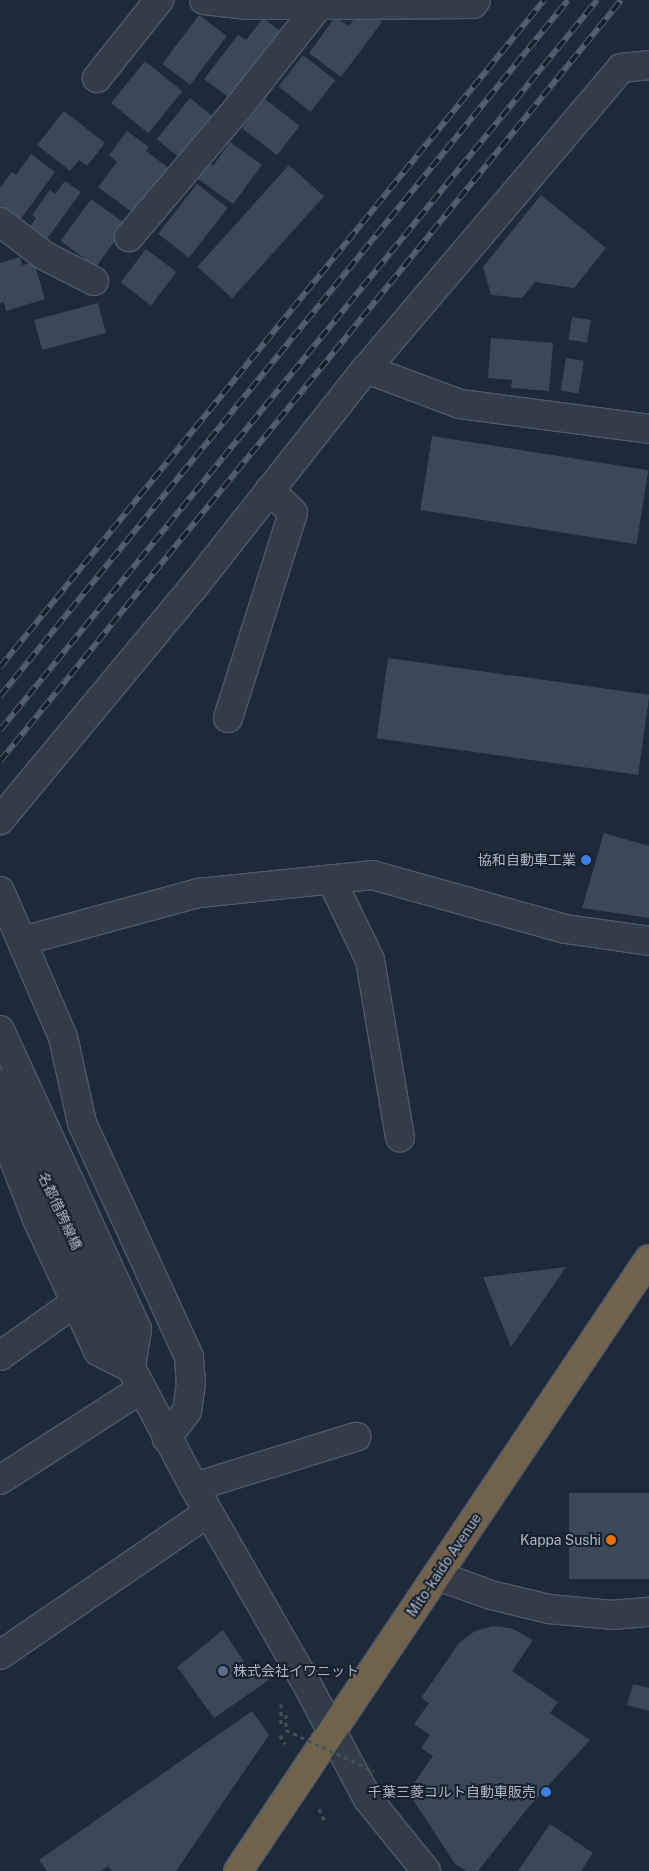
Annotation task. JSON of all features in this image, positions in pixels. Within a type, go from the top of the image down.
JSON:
[{"type":"highway","name":"Mito-kaido Avenue","points":[[238,1871],[330,1732],[438,1576],[649,1259]]},
{"type":"street","points":[[97,78],[159,0]]},
{"type":"street","points":[[204,0],[248,5],[319,6],[473,4],[476,0]]},
{"type":"street","points":[[129,237],[238,108],[319,6]]},
{"type":"street","points":[[0,820],[192,589],[366,369],[621,68],[649,65]]},
{"type":"street","points":[[0,222],[45,256],[94,281]]},
{"type":"street","points":[[366,369],[460,404],[649,429]]},
{"type":"street","points":[[228,718],[293,513],[270,490]]},
{"type":"street","points":[[22,941],[199,893],[372,875],[566,929],[649,941]]},
{"type":"street","points":[[331,879],[370,960],[400,1137]]},
{"type":"street","points":[[0,891],[63,1037],[82,1123],[189,1357],[191,1382],[187,1411],[167,1438]]},
{"type":"street","points":[[0,1030],[137,1329],[136,1378]]},
{"type":"street","name":"名都借跨線橋","points":[[0,1084],[120,1338],[136,1378],[194,1488],[295,1662],[330,1732],[368,1799],[426,1871]]},
{"type":"street","points":[[0,1124],[37,1219],[77,1301],[98,1351],[136,1378]]},
{"type":"street","points":[[0,1356],[77,1301]]},
{"type":"street","points":[[0,1480],[136,1378]]},
{"type":"street","points":[[194,1488],[356,1438]]},
{"type":"street","points":[[0,1655],[207,1512]]},
{"type":"street","points":[[438,1576],[491,1595],[548,1608],[612,1615],[649,1612]]},
{"type":"path","points":[[286,1730],[374,1771]]},
{"type":"building","points":[[363,7],[382,22],[341,77],[309,53],[335,17],[349,26]]},
{"type":"building","points":[[199,15],[227,36],[190,85],[162,64]]},
{"type":"building","points":[[263,18],[283,33],[231,99],[204,79],[238,35],[246,40]]},
{"type":"building","points":[[303,55],[335,80],[311,112],[278,87]]},
{"type":"building","points":[[145,61],[182,91],[148,133],[111,103]]},
{"type":"building","points":[[190,98],[217,120],[184,161],[157,139]]},
{"type":"building","points":[[265,99],[300,126],[277,155],[242,128]]},
{"type":"building","points":[[64,111],[105,143],[87,166],[79,160],[70,171],[37,145]]},
{"type":"building","points":[[127,131],[149,147],[146,151],[170,169],[136,215],[98,187],[117,162],[109,155]]},
{"type":"building","points":[[230,142],[262,165],[233,204],[194,176],[206,160],[213,166]]},
{"type":"building","points":[[31,154],[55,172],[20,220],[0,206],[0,188],[12,172],[16,175]]},
{"type":"building","points":[[289,165],[324,196],[232,298],[197,267]]},
{"type":"building","points":[[65,181],[81,192],[44,243],[27,231],[36,218],[32,215],[50,190],[55,194]]},
{"type":"building","points":[[197,184],[228,208],[189,258],[158,234]]},
{"type":"building","points":[[541,195],[606,248],[574,288],[535,282],[522,298],[491,295],[483,267]]},
{"type":"building","points":[[91,199],[127,225],[96,267],[60,241]]},
{"type":"building","points":[[146,249],[176,272],[151,305],[121,283]]},
{"type":"building","points":[[20,257],[22,265],[34,262],[45,299],[6,311],[4,302],[0,303],[0,263]]},
{"type":"building","points":[[98,303],[106,333],[42,350],[34,320]]},
{"type":"building","points":[[572,317],[591,320],[587,343],[568,340]]},
{"type":"building","points":[[491,338],[553,343],[549,391],[511,388],[512,380],[488,378]]},
{"type":"building","points":[[566,358],[584,361],[579,393],[561,391]]},
{"type":"building","points":[[432,436],[648,470],[637,544],[420,510]]},
{"type":"building","points":[[388,658],[649,695],[638,775],[377,738]]},
{"type":"building","points":[[604,833],[649,846],[649,918],[582,908]]},
{"type":"building","points":[[566,1267],[511,1347],[483,1277]]},
{"type":"building","name":"Kappa Sushi","points":[[569,1493],[649,1493],[649,1579],[569,1579]]},
{"type":"building","points":[[493,1626],[511,1628],[533,1640],[512,1671],[558,1702],[550,1713],[590,1740],[527,1809],[478,1871],[466,1871],[455,1864],[408,1792],[433,1756],[421,1748],[430,1735],[414,1724],[429,1703],[421,1698],[459,1643],[475,1631]]},
{"type":"building","points":[[223,1630],[256,1680],[266,1675],[269,1680],[214,1718],[177,1667]]},
{"type":"building","points":[[633,1684],[649,1688],[649,1711],[627,1705]]},
{"type":"building","points":[[252,1711],[269,1735],[176,1871],[112,1871],[108,1866],[101,1871],[47,1871],[39,1860]]},
{"type":"building","points":[[550,1824],[593,1853],[581,1871],[518,1871]]},
{"type":"railway","points":[[0,667],[544,0]]},
{"type":"railway","points":[[0,696],[568,0]]},
{"type":"railway","points":[[0,730],[597,0]]},
{"type":"railway","points":[[0,761],[621,0]]},
{"type":"place","name":"協和自動車工業","points":[[586,860]]},
{"type":"place","name":"Kappa Sushi","points":[[611,1540]]},
{"type":"place","name":"株式会社イワニット","points":[[223,1671]]},
{"type":"place","name":"千葉三菱コルト自動車販売","points":[[546,1792]]}]
